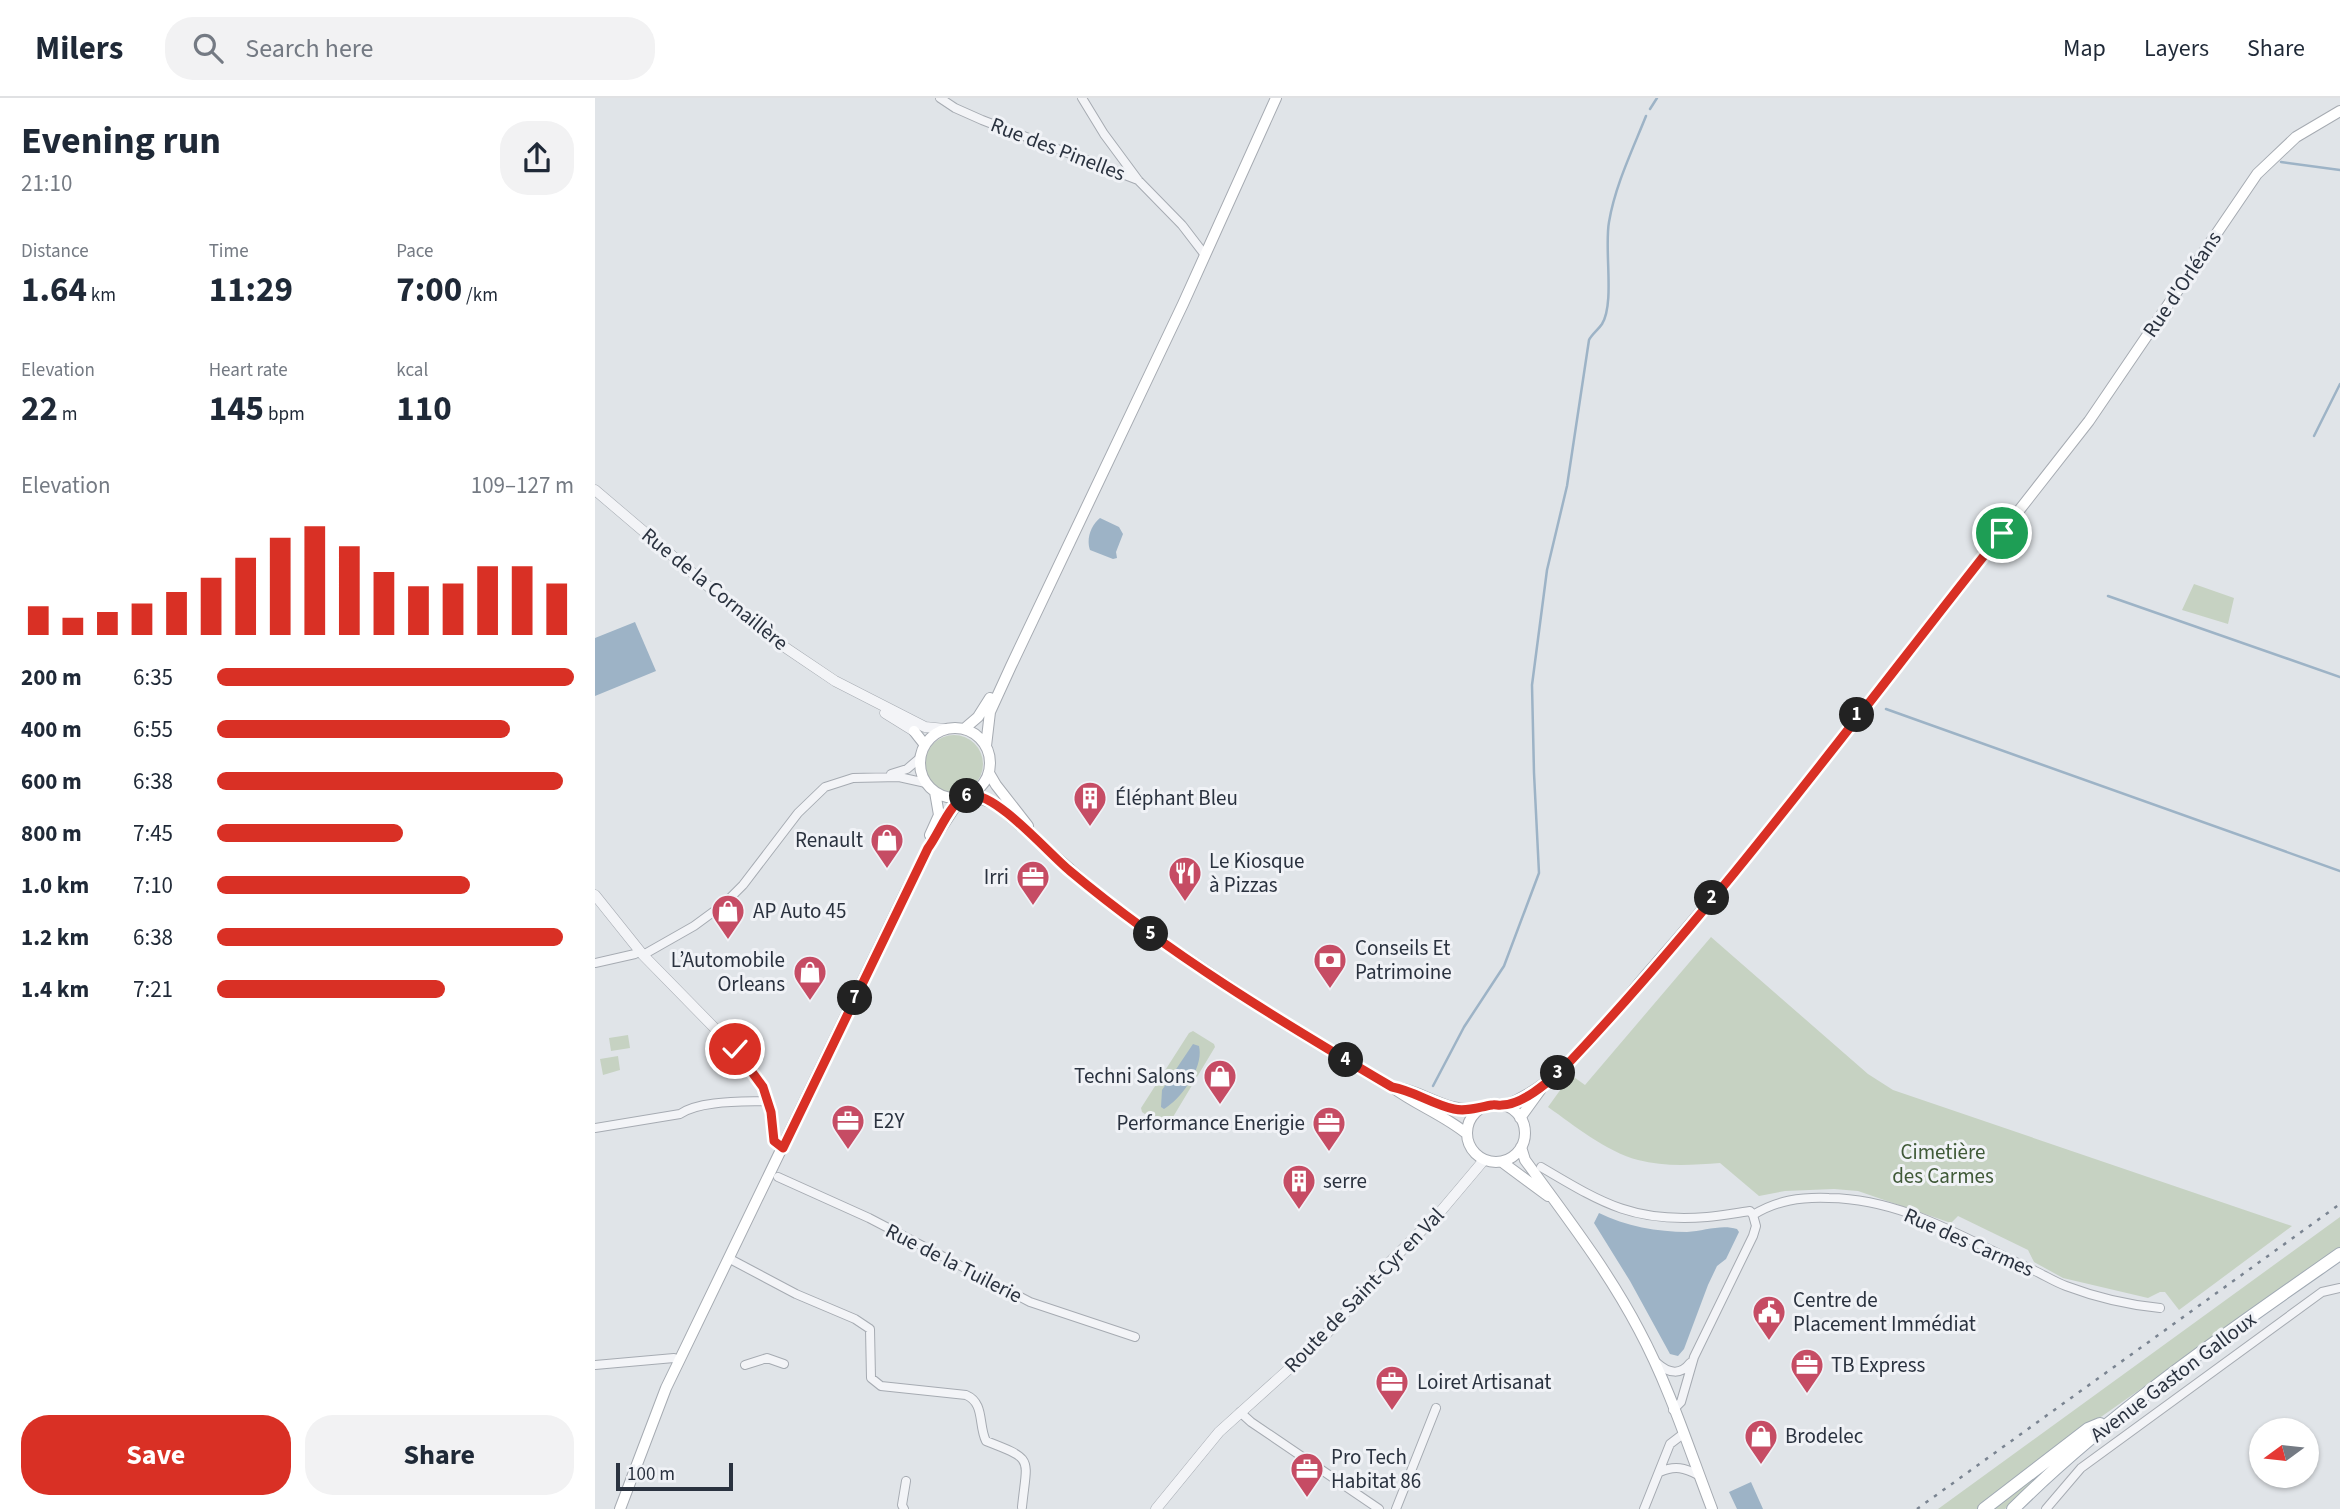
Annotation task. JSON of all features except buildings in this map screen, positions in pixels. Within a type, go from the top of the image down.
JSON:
[{"type":"main road","points":[[986,746],[990,712],[1276,98]]},
{"type":"main road","name":"Rue d'Orléans","points":[[1544,1085],[1591,1039],[1765,835],[2046,478],[2089,421],[2257,174],[2296,137],[2340,111]]},
{"type":"main road","points":[[964,729],[978,717],[1011,666]]},
{"type":"main road","points":[[620,1509],[666,1388],[928,848],[952,809],[966,796],[985,782],[989,773],[989,755],[980,738],[964,729],[945,729],[925,745],[921,757],[920,767],[926,783],[935,792],[943,796],[966,796],[996,804],[1062,864],[1160,940],[1272,1015],[1405,1097],[1452,1122],[1467,1134]]},
{"type":"main road","name":"Rue de la Cornaillère","points":[[913,731],[925,745]]},
{"type":"main road","points":[[989,773],[1037,839]]},
{"type":"main road","points":[[928,848],[929,836],[939,815],[935,792]]},
{"type":"main road","points":[[1504,1106],[1544,1085]]},
{"type":"main road","points":[[1521,1118],[1544,1085]]},
{"type":"main road","points":[[1392,1087],[1453,1109],[1467,1110],[1497,1104],[1521,1118],[1524,1128],[1521,1147],[1525,1160],[1591,1250],[1640,1331],[1712,1509]]},
{"type":"main road","points":[[1483,1107],[1471,1118],[1467,1134],[1472,1150],[1484,1160],[1503,1162],[1510,1159],[1521,1147]]},
{"type":"main road","points":[[1503,1162],[1553,1200]]},
{"type":"main road","name":"Avenue Gaston Galloux","points":[[2013,1509],[2070,1455],[2120,1415],[2340,1254]]},
{"type":"main road","points":[[1984,1509],[2088,1429],[2120,1415]]},
{"type":"street","name":"Rue des Pinelles","points":[[940,98],[982,120],[1138,180]]},
{"type":"street","points":[[1082,98],[1104,134],[1138,180],[1182,225],[1205,255]]},
{"type":"street","name":"Rue de la Cornaillère","points":[[595,490],[756,627],[840,683],[925,727],[945,729]]},
{"type":"street","name":"Rue de la Cornaillère","points":[[840,683],[853,695],[913,731]]},
{"type":"street","points":[[874,778],[907,769],[921,757]]},
{"type":"street","points":[[595,963],[641,953],[688,930],[724,904],[743,885],[799,813],[825,787],[845,779],[909,778],[926,783]]},
{"type":"street","points":[[595,895],[641,953],[738,1052],[758,1078],[768,1101],[774,1141],[783,1148]]},
{"type":"street","points":[[595,1128],[738,1101],[768,1101]]},
{"type":"street","name":"Route de Saint-Cyr en Val","points":[[1156,1509],[1210,1443],[1240,1412],[1321,1341],[1391,1261],[1441,1211],[1484,1160]]},
{"type":"street","name":"Rue des Carmes","points":[[1541,1167],[1594,1199],[1648,1216],[1707,1217],[1750,1211],[1753,1215],[1770,1205],[1793,1199],[1862,1199],[1927,1219],[2065,1286],[2159,1308]]},
{"type":"street","name":"Rue de la Tuilerie","points":[[778,1177],[869,1219],[1030,1302],[1135,1337]]},
{"type":"street","points":[[1653,1360],[1662,1368],[1679,1372],[1685,1370],[1694,1357],[1753,1236],[1756,1226],[1753,1215]]},
{"type":"street","points":[[730,1259],[796,1294],[855,1319],[870,1329],[871,1378],[881,1385],[973,1398],[979,1410],[982,1433],[986,1441],[1021,1455],[1024,1460],[1026,1468],[1021,1507]]},
{"type":"street","points":[[2046,1509],[2081,1468],[2322,1292],[2340,1288]]},
{"type":"street","points":[[1673,1409],[1681,1402],[1694,1357]]},
{"type":"street","points":[[595,1366],[674,1358],[680,1360]]},
{"type":"street","points":[[745,1366],[767,1358],[784,1364]]},
{"type":"street","points":[[1396,1509],[1436,1408]]},
{"type":"street","points":[[1240,1412],[1379,1509]]},
{"type":"street","points":[[1644,1509],[1670,1444],[1683,1434]]},
{"type":"street","points":[[1660,1472],[1680,1467],[1698,1475]]},
{"type":"street","points":[[904,1509],[906,1481]]},
{"type":"green space","points":[[2194,584],[2234,598],[2228,624],[2182,610]]},
{"type":"green space","points":[[948,735],[960,735],[975,743],[983,758],[983,770],[975,785],[960,793],[948,793],[933,785],[925,770],[925,758],[933,743]]},
{"type":"green space","name":"Cimetière des Carmes","points":[[1711,937],[1868,1074],[1893,1090],[2292,1226],[2179,1310],[2165,1292],[2148,1298],[2063,1278],[2034,1262],[2028,1250],[1958,1216],[1951,1223],[1858,1191],[1785,1191],[1759,1196],[1720,1163],[1668,1165],[1638,1160],[1602,1144],[1548,1107],[1571,1075],[1585,1085]]},
{"type":"green space","points":[[1193,1031],[1215,1047],[1167,1127],[1162,1126],[1142,1112],[1141,1108],[1189,1033]]},
{"type":"green space","points":[[628,1035],[630,1048],[611,1051],[609,1038]]},
{"type":"green space","points":[[618,1056],[620,1070],[603,1075],[600,1059]]},
{"type":"green space","points":[[2340,1217],[2340,1249],[2098,1419],[1979,1509],[1938,1509]]},
{"type":"green space","points":[[2058,1456],[2005,1509],[1990,1509]]},
{"type":"water","points":[[1100,518],[1119,527],[1123,534],[1116,552],[1117,558],[1090,550],[1090,532]]},
{"type":"water","points":[[635,622],[656,671],[595,696],[595,638]]},
{"type":"water","points":[[1193,1044],[1199,1046],[1200,1054],[1195,1072],[1184,1090],[1164,1109],[1161,1107],[1162,1090]]},
{"type":"water","points":[[1599,1213],[1631,1225],[1665,1231],[1687,1232],[1725,1227],[1737,1229],[1739,1232],[1726,1259],[1717,1266],[1684,1349],[1678,1356],[1670,1354],[1594,1223]]},
{"type":"water","points":[[1751,1482],[1763,1509],[1737,1509],[1729,1492]]},
{"type":"waterway","points":[[1650,109],[1657,98]]},
{"type":"waterway","points":[[1433,1086],[1464,1027],[1504,966],[1539,873],[1532,685],[1547,570],[1567,486],[1589,340],[1606,315],[1609,290],[1609,222],[1615,195],[1646,116]]},
{"type":"waterway","points":[[2281,162],[2340,170]]},
{"type":"waterway","points":[[2314,436],[2340,384]]},
{"type":"waterway","points":[[2108,596],[2340,677]]},
{"type":"waterway","points":[[1886,709],[2340,871]]},
{"type":"railway","points":[[1917,1509],[2340,1204]]},
{"type":"place","name":"Éléphant Bleu","points":[[1090,828]]},
{"type":"place","name":"Renault","points":[[887,870]]},
{"type":"place","name":"Le Kiosque à Pizzas","points":[[1185,903]]},
{"type":"place","name":"Irri","points":[[1033,907]]},
{"type":"place","name":"AP Auto 45","points":[[728,941]]},
{"type":"place","name":"Conseils Et Patrimoine","points":[[1330,990]]},
{"type":"place","name":"L’Automobile Orleans","points":[[810,1002]]},
{"type":"place","name":"Techni Salons","points":[[1220,1106]]},
{"type":"place","name":"E2Y","points":[[848,1151]]},
{"type":"place","name":"Performance Enerigie","points":[[1329,1153]]},
{"type":"place","name":"serre","points":[[1299,1211]]},
{"type":"place","name":"Centre de Placement Immédiat","points":[[1769,1342]]},
{"type":"place","name":"TB Express","points":[[1807,1395]]},
{"type":"place","name":"Loiret Artisanat","points":[[1392,1412]]},
{"type":"place","name":"Brodelec","points":[[1761,1466]]},
{"type":"place","name":"Pro Tech Habitat 86","points":[[1307,1499]]},
{"type":"route","points":[[735,1049],[763,1087],[771,1112],[774,1141],[783,1148],[928,848],[952,809],[961,798],[971,795],[996,804],[1062,864],[1160,940],[1272,1015],[1392,1087],[1453,1109],[1467,1110],[1497,1104],[1504,1106],[1544,1085],[1591,1039],[1765,835],[2002,533]]}]
